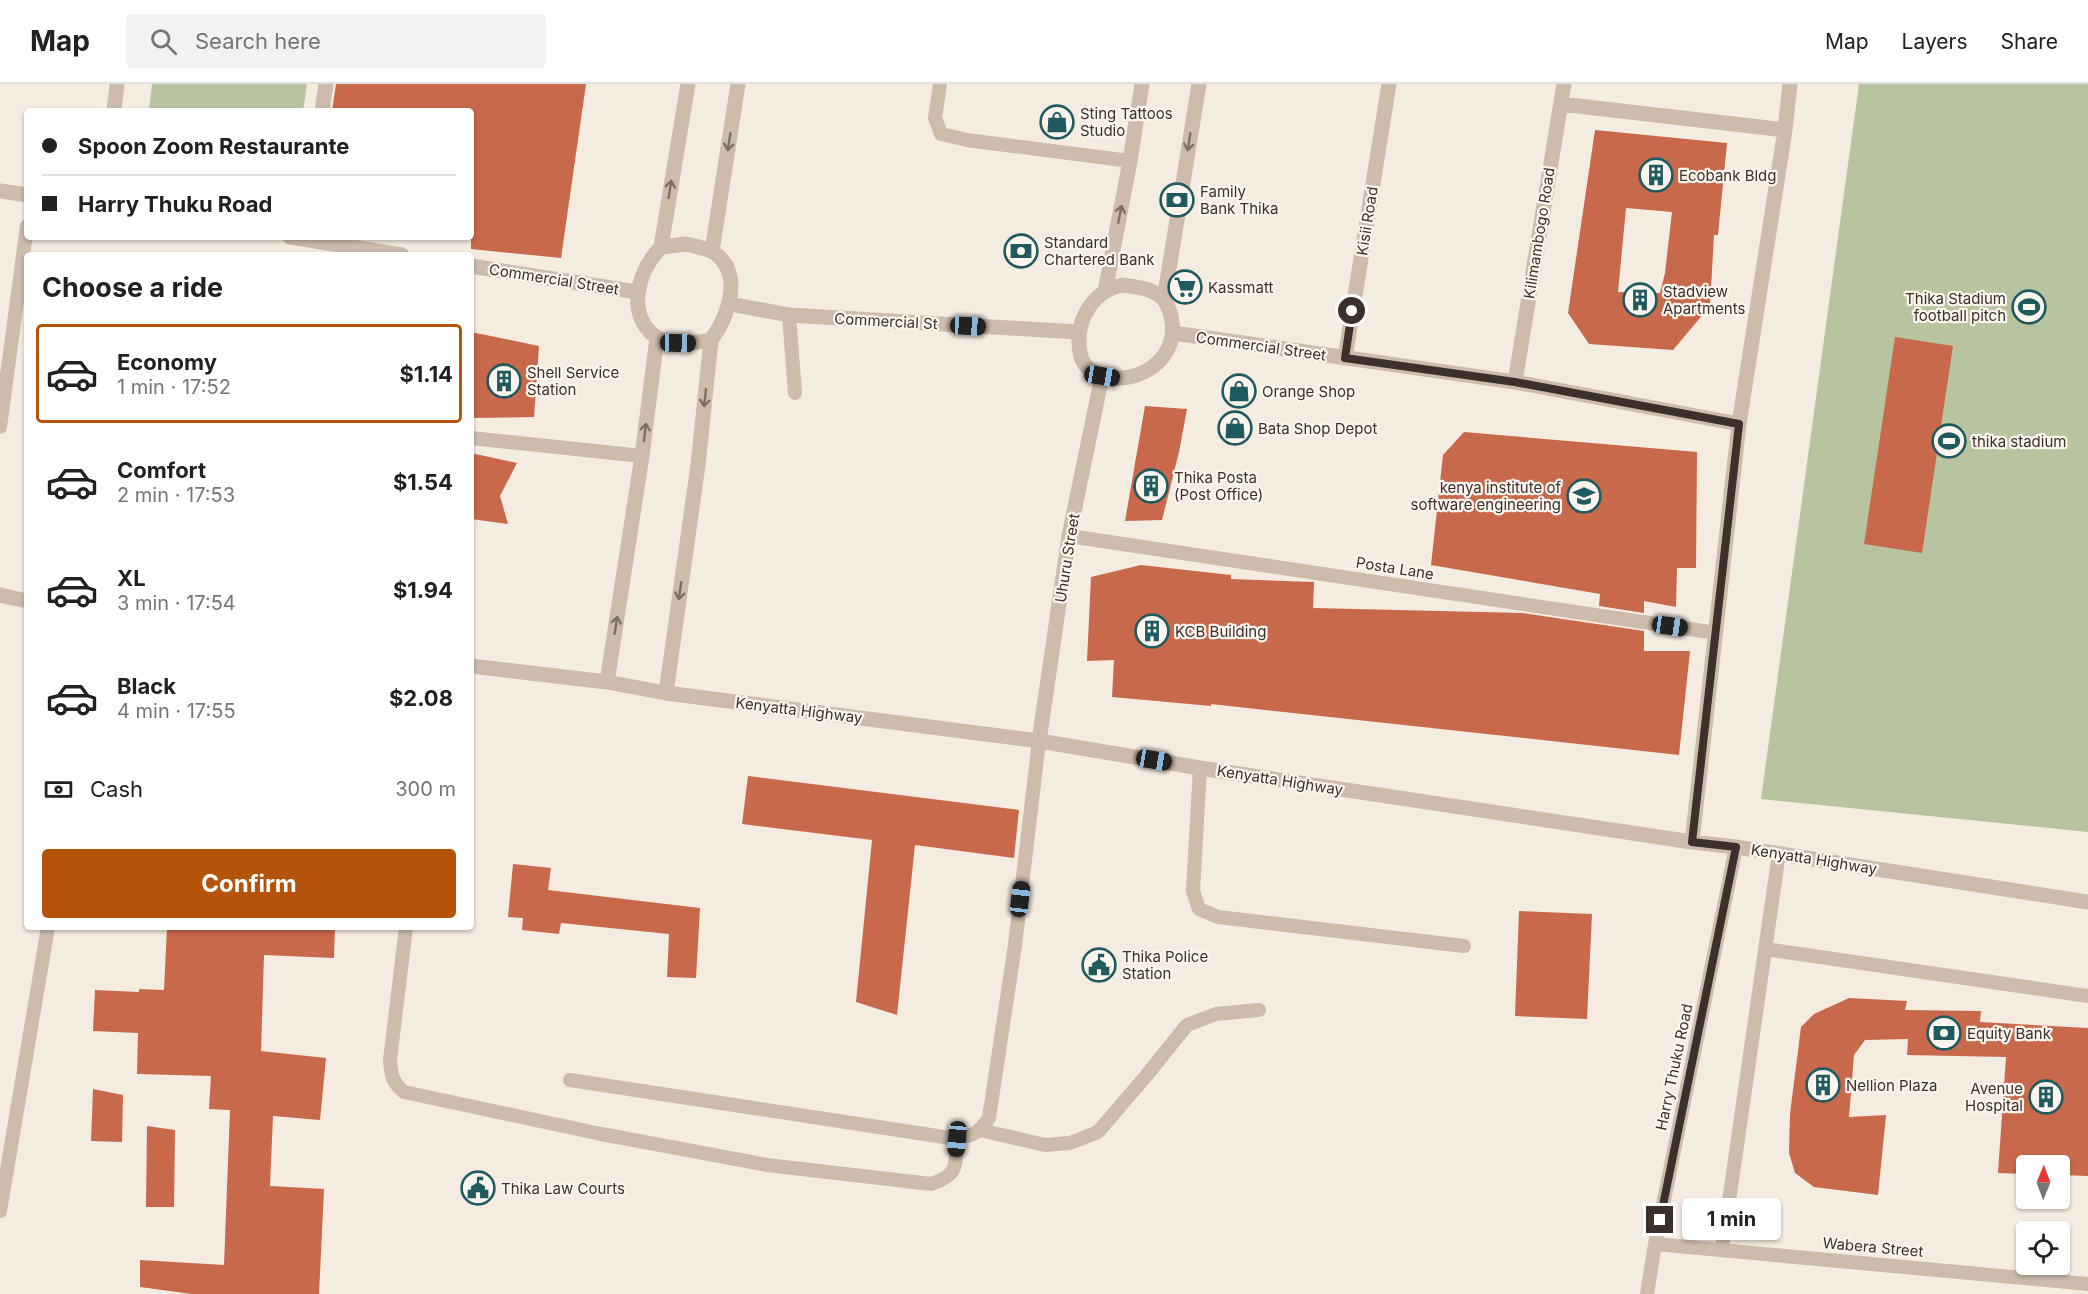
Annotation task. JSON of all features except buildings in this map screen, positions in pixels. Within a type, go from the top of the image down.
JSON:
[{"type":"street","points":[[114,108],[117,84]]},
{"type":"street","points":[[322,108],[326,84]]},
{"type":"street","points":[[688,84],[661,247],[651,257],[643,271],[637,292],[640,320],[657,338],[678,343],[711,340]]},
{"type":"street","points":[[712,251],[738,84]]},
{"type":"street","points":[[1105,292],[1142,84]]},
{"type":"street","points":[[1164,300],[1198,84]]},
{"type":"street","name":"Kisii Road","points":[[1345,358],[1389,84]]},
{"type":"street","name":"Kilimambogo Road","points":[[1515,382],[1564,84]]},
{"type":"street","points":[[1692,842],[1739,424],[1785,130],[1790,84]]},
{"type":"street","points":[[1561,104],[1785,130]]},
{"type":"street","points":[[0,191],[24,195]]},
{"type":"street","points":[[312,240],[384,252]]},
{"type":"street","points":[[661,247],[686,244],[712,251],[725,264],[731,287],[730,304],[720,328],[711,340],[698,465],[666,693]]},
{"type":"street","name":"Commercial Street","points":[[474,266],[637,292]]},
{"type":"street","points":[[1122,285],[1152,291],[1164,300],[1171,313],[1173,333],[1171,344],[1163,356],[1136,377],[1102,376],[1085,364],[1081,357],[1079,332],[1086,311],[1095,299],[1105,292],[1122,285]]},
{"type":"street","name":"Commercial St","points":[[730,304],[789,315],[1079,332]]},
{"type":"street","name":"Commercial Street","points":[[1173,333],[1515,382],[1739,424]]},
{"type":"street","points":[[607,682],[642,456],[657,338]]},
{"type":"street","name":"Uhuru Street","points":[[1039,741],[1069,536],[1102,376]]},
{"type":"street","points":[[0,595],[24,600]]},
{"type":"street","name":"Kenyatta Highway","points":[[474,666],[607,682],[666,693],[1039,741],[1200,768],[1779,853],[2088,903]]},
{"type":"lane","points":[[940,84],[935,118],[941,134],[967,140],[1130,161]]},
{"type":"lane","points":[[0,428],[25,240]]},
{"type":"lane","points":[[789,315],[795,393]]},
{"type":"lane","points":[[474,438],[642,456]]},
{"type":"lane","name":"Posta Lane","points":[[1069,536],[1716,633]]},
{"type":"lane","points":[[570,1080],[957,1139],[970,1136],[980,1130],[989,1118],[991,1106],[1015,945],[1039,741]]},
{"type":"lane","points":[[1200,768],[1193,891],[1199,909],[1218,917],[1464,946]]},
{"type":"lane","name":"Harry Thuku Road","points":[[1647,1294],[1655,1244],[1736,847]]},
{"type":"lane","points":[[1722,1250],[1779,853]]},
{"type":"lane","points":[[0,1211],[47,930]]},
{"type":"lane","points":[[406,930],[390,1060],[394,1084],[404,1092],[596,1133],[766,1165],[931,1184],[947,1179],[955,1168],[957,1139]]},
{"type":"lane","points":[[1766,949],[2088,996]]},
{"type":"lane","points":[[980,1130],[1045,1146],[1070,1143],[1098,1132],[1187,1025],[1216,1014],[1259,1010]]},
{"type":"lane","name":"Wabera Street","points":[[1655,1244],[2088,1284]]},
{"type":"green space","points":[[152,84],[307,84],[303,108],[149,108]]},
{"type":"green space","name":"thika stadium","points":[[1859,84],[2088,84],[2088,832],[1761,799]]},
{"type":"place","name":"Sting Tattoos Studio","points":[[1057,122]]},
{"type":"place","name":"Ecobank Bldg","points":[[1656,175]]},
{"type":"place","name":"Family Bank Thika","points":[[1177,200]]},
{"type":"place","name":"Standard Chartered Bank","points":[[1021,251]]},
{"type":"place","name":"Kassmatt","points":[[1185,287]]},
{"type":"place","name":"Stadview Apartments","points":[[1640,300]]},
{"type":"place","name":"Thika Stadium football pitch","points":[[2029,307]]},
{"type":"place","name":"Shell Service Station","points":[[504,381]]},
{"type":"place","name":"Orange Shop","points":[[1239,391]]},
{"type":"place","name":"Bata Shop Depot","points":[[1235,428]]},
{"type":"place","name":"thika stadium","points":[[1949,441]]},
{"type":"place","name":"Thika Posta (Post Office)","points":[[1151,486]]},
{"type":"place","name":"kenya institute of software engineering","points":[[1584,496]]},
{"type":"place","name":"KCB Building","points":[[1152,631]]},
{"type":"place","name":"Thika Police Station","points":[[1099,965]]},
{"type":"place","name":"Equity Bank","points":[[1944,1033]]},
{"type":"place","name":"Nellion Plaza","points":[[1823,1085]]},
{"type":"place","name":"Avenue Hospital","points":[[2046,1097]]},
{"type":"place","name":"Thika Law Courts","points":[[478,1188]]},
{"type":"route","points":[[1352,311],[1345,358],[1515,382],[1739,424],[1692,842],[1736,847],[1660,1220]]}]
